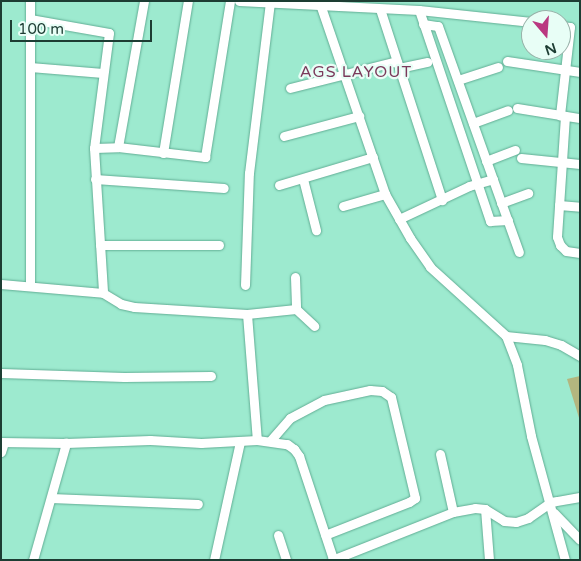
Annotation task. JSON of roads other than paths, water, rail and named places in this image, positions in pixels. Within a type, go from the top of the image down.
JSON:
[{"type":"street","points":[[30,1],[30,286]]},
{"type":"street","points":[[118,147],[144,1]]},
{"type":"street","points":[[163,152],[188,1]]},
{"type":"street","points":[[94,148],[118,147],[205,157],[230,1]]},
{"type":"street","points":[[239,1],[302,3],[321,7],[419,10],[521,21]]},
{"type":"street","points":[[245,285],[249,173],[270,3]]},
{"type":"street","points":[[321,7],[372,157],[386,194],[399,218],[430,267],[506,336],[517,365],[531,436],[551,502],[565,560]]},
{"type":"street","points":[[380,9],[442,200]]},
{"type":"street","points":[[419,10],[490,221],[508,220]]},
{"type":"street","points":[[30,19],[109,33],[94,148],[103,293]]},
{"type":"street","points":[[423,24],[438,26],[519,252]]},
{"type":"street","points":[[566,60],[557,237],[560,246],[566,251],[580,253]]},
{"type":"street","points":[[507,61],[580,72]]},
{"type":"street","points":[[290,88],[398,64],[427,62]]},
{"type":"street","points":[[30,67],[104,73]]},
{"type":"street","points":[[458,80],[498,67]]},
{"type":"street","points":[[450,104],[464,99]]},
{"type":"street","points":[[473,123],[512,109],[580,118]]},
{"type":"street","points":[[284,136],[358,116]]},
{"type":"street","points":[[486,161],[515,150]]},
{"type":"street","points":[[279,185],[372,157]]},
{"type":"street","points":[[521,158],[580,164]]},
{"type":"street","points":[[96,179],[224,188]]},
{"type":"street","points":[[303,179],[316,230]]},
{"type":"street","points":[[399,218],[442,200],[464,188],[493,180]]},
{"type":"street","points":[[501,203],[528,193]]},
{"type":"street","points":[[343,206],[386,194]]},
{"type":"street","points":[[559,205],[580,207]]},
{"type":"street","points":[[100,245],[219,244]]},
{"type":"street","points":[[295,277],[296,310]]},
{"type":"street","points":[[1,284],[103,293],[121,304],[134,307],[247,314],[296,310],[314,326]]},
{"type":"street","points":[[247,314],[257,440]]},
{"type":"street","points":[[506,336],[544,340],[561,345],[580,356]]},
{"type":"street","points":[[1,373],[211,376]]},
{"type":"street","points":[[270,441],[290,418],[324,400],[370,390],[382,391],[391,397],[415,498],[325,535]]},
{"type":"street","points":[[1,452],[3,442],[66,443],[150,440],[240,442],[257,440],[287,444],[299,456],[325,535],[337,559],[453,512],[475,508],[485,509],[504,521],[516,522],[528,518],[551,502],[580,497]]},
{"type":"street","points":[[214,560],[240,442]]},
{"type":"street","points":[[34,560],[66,443]]},
{"type":"street","points":[[440,454],[453,512]]},
{"type":"street","points":[[51,498],[198,504]]},
{"type":"street","points":[[485,509],[489,560]]},
{"type":"street","points":[[553,512],[580,540]]},
{"type":"street","points":[[278,536],[286,560]]},
{"type":"district","name":"AGS LAYOUT","points":[[356,72]]}]
